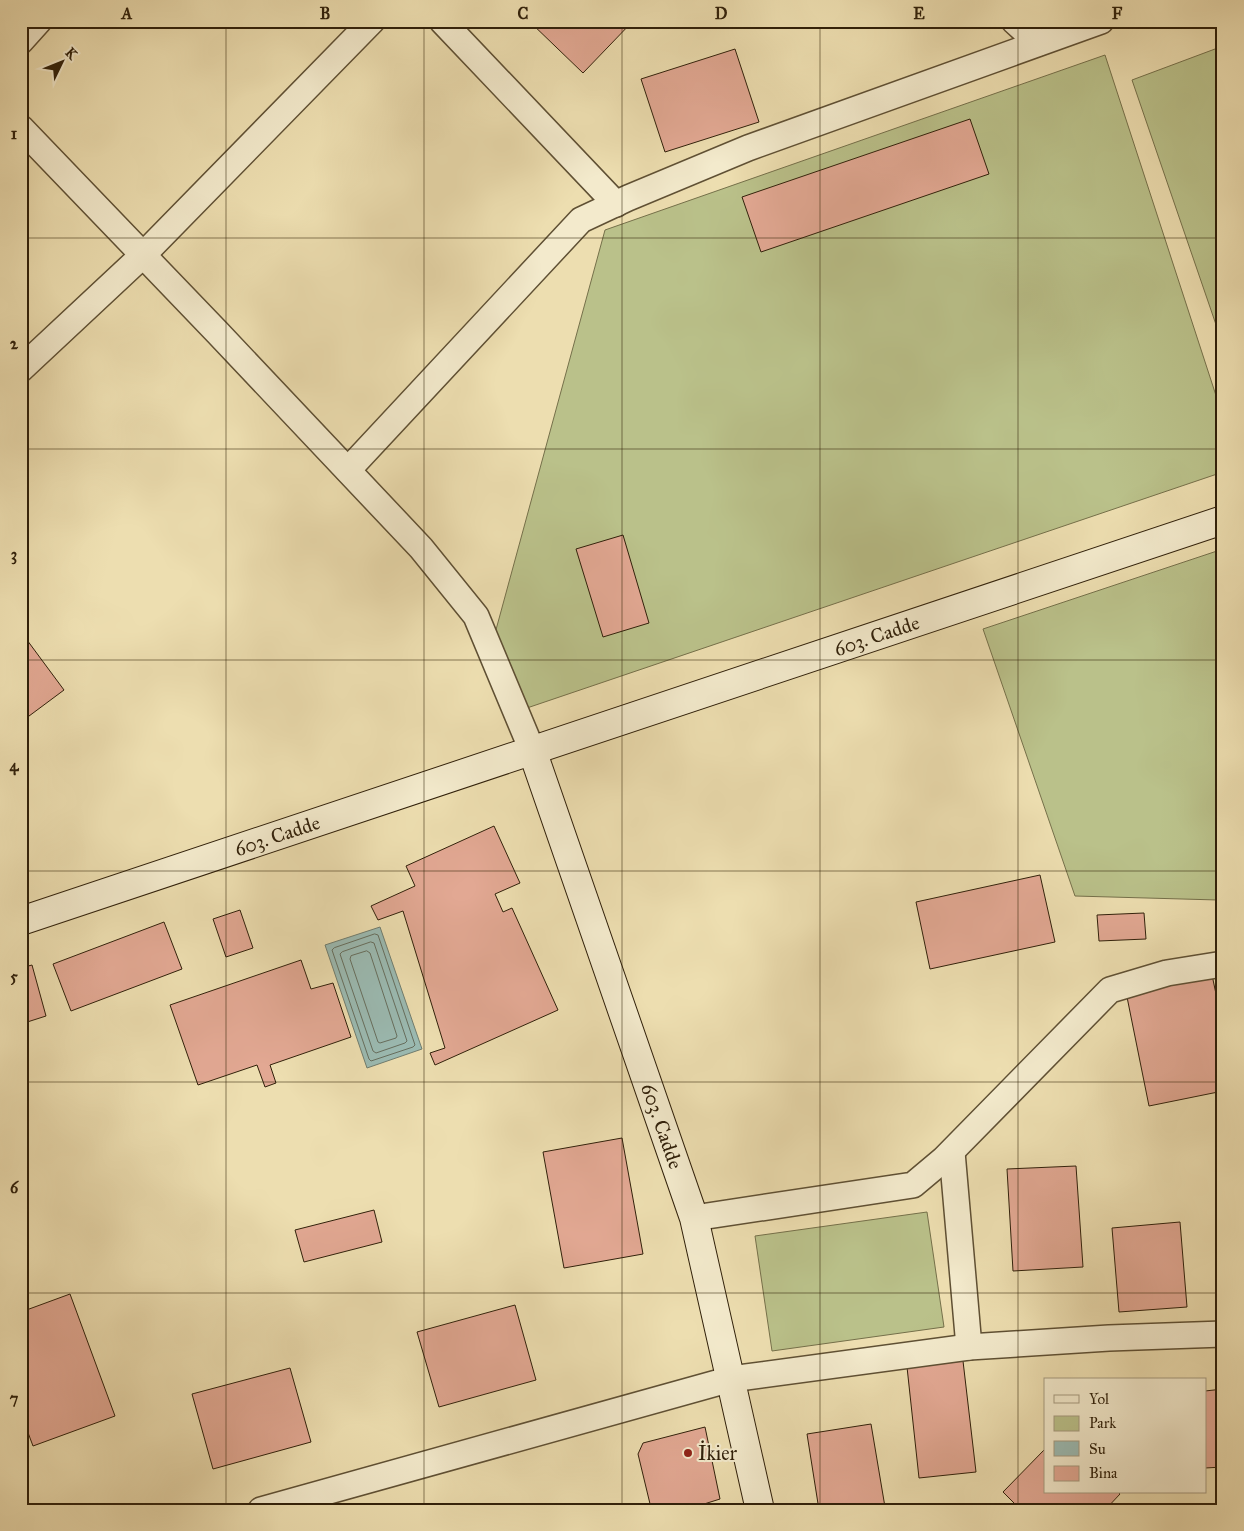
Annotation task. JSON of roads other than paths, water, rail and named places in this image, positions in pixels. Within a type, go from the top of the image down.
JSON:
[{"type":"street","points":[[21,40],[39,21]]},
{"type":"street","points":[[21,369],[143,255],[372,21]]},
{"type":"street","points":[[442,21],[616,204]]},
{"type":"street","points":[[1014,21],[1038,43]]},
{"type":"street","points":[[348,470],[581,220],[748,148],[1101,21]]},
{"type":"street","points":[[21,128],[421,548],[476,616],[532,750]]},
{"type":"street","name":"603. Cadde","points":[[21,921],[1223,520]]},
{"type":"street","name":"603. Cadde","points":[[532,750],[694,1218],[760,1510]]},
{"type":"street","points":[[694,1218],[912,1185],[952,1152],[1110,990],[1167,973],[1223,964]]},
{"type":"street","points":[[952,1152],[970,1347]]},
{"type":"street","points":[[261,1510],[731,1379],[970,1347],[1223,1334]]},
{"type":"water","points":[[380,927],[422,1049],[367,1068],[325,945]]},
{"type":"place","name":"İkier","points":[[688,1453]]}]
